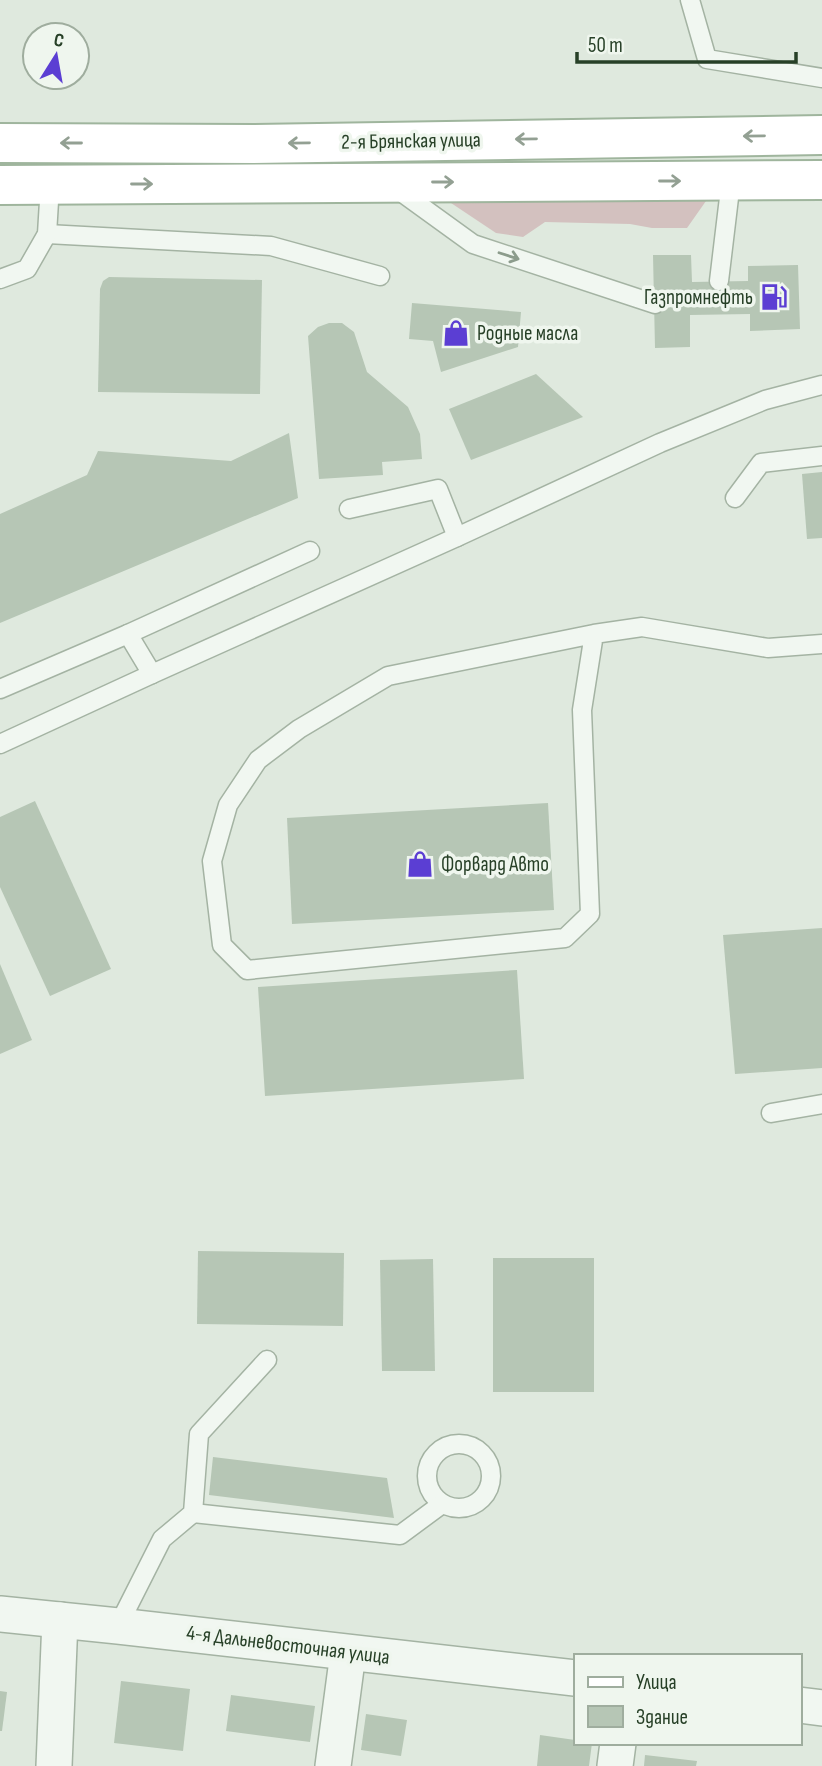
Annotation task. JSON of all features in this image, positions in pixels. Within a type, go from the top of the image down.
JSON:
[{"type":"main road","name":"2-я Брянская улица","points":[[0,143],[254,144],[822,135]]},
{"type":"main road","name":"2-я Брянская улица","points":[[0,185],[822,180]]},
{"type":"street","name":"4-я Дальневосточная улица","points":[[0,1614],[574,1678]]},
{"type":"street","points":[[54,1766],[60,1620]]},
{"type":"street","points":[[333,1766],[348,1653]]},
{"type":"street","points":[[801,1705],[822,1708]]},
{"type":"street","points":[[615,1766],[618,1745]]},
{"type":"lane","points":[[690,0],[706,59],[822,78]]},
{"type":"lane","points":[[719,281],[731,181]]},
{"type":"lane","points":[[389,183],[473,244],[655,304]]},
{"type":"lane","points":[[0,279],[27,269],[47,234],[50,185]]},
{"type":"lane","points":[[47,234],[271,246],[380,276]]},
{"type":"lane","points":[[0,744],[660,443],[765,400],[822,385]]},
{"type":"lane","points":[[735,498],[761,463],[822,456]]},
{"type":"lane","points":[[349,509],[438,489],[457,537]]},
{"type":"lane","points":[[0,690],[310,551]]},
{"type":"lane","points":[[594,634],[582,710],[590,914],[565,938],[247,970],[222,945],[212,861],[228,805],[258,760],[299,729],[388,676],[594,634],[642,627],[768,648],[822,644]]},
{"type":"lane","points":[[128,634],[152,674]]},
{"type":"lane","points":[[771,1113],[822,1104]]},
{"type":"lane","points":[[118,1626],[162,1539],[193,1513],[199,1434],[267,1360]]},
{"type":"lane","points":[[193,1513],[400,1535],[442,1504]]},
{"type":"shaded area","points":[[448,201],[706,201],[687,228],[545,222],[523,237],[496,233]]},
{"type":"building","points":[[653,255],[691,255],[692,282],[748,281],[748,266],[798,265],[800,329],[750,331],[750,314],[690,315],[690,347],[655,348]]},
{"type":"building","points":[[109,277],[262,280],[260,394],[98,392],[100,289],[103,281]]},
{"type":"building","points":[[412,303],[521,312],[518,347],[441,372],[433,341],[409,339]]},
{"type":"building","points":[[329,323],[342,323],[354,332],[367,372],[408,407],[420,434],[422,459],[382,462],[383,475],[319,479],[308,336],[318,327]]},
{"type":"building","points":[[536,374],[583,417],[471,460],[449,409]]},
{"type":"building","points":[[289,433],[298,498],[0,623],[0,514],[87,475],[98,451],[231,461]]},
{"type":"building","points":[[822,472],[822,538],[807,539],[802,474]]},
{"type":"building","points":[[35,801],[111,969],[50,996],[0,887],[0,817]]},
{"type":"building","name":"Форвард Авто","points":[[548,803],[554,910],[292,924],[287,818]]},
{"type":"building","points":[[822,928],[822,1068],[735,1074],[723,935]]},
{"type":"building","points":[[0,964],[32,1040],[0,1054]]},
{"type":"building","points":[[517,970],[524,1079],[265,1096],[258,987]]},
{"type":"building","points":[[198,1251],[344,1253],[343,1326],[197,1324]]},
{"type":"building","points":[[493,1258],[594,1258],[594,1392],[493,1392]]},
{"type":"building","points":[[433,1259],[435,1371],[382,1371],[380,1260]]},
{"type":"building","points":[[213,1457],[387,1478],[394,1518],[209,1495]]},
{"type":"building","points":[[121,1681],[190,1689],[183,1751],[114,1743]]},
{"type":"building","points":[[0,1691],[7,1692],[2,1731],[0,1731]]},
{"type":"building","points":[[231,1695],[315,1706],[310,1742],[226,1731]]},
{"type":"building","points":[[366,1714],[407,1720],[401,1756],[361,1750]]},
{"type":"building","points":[[540,1735],[574,1740],[574,1745],[592,1745],[589,1766],[537,1766]]},
{"type":"building","points":[[645,1755],[697,1761],[696,1766],[644,1766]]},
{"type":"place","name":"Газпромнефть","points":[[774,297]]},
{"type":"place","name":"Родные масла","points":[[456,333]]},
{"type":"place","name":"Форвард Авто","points":[[420,864]]}]
